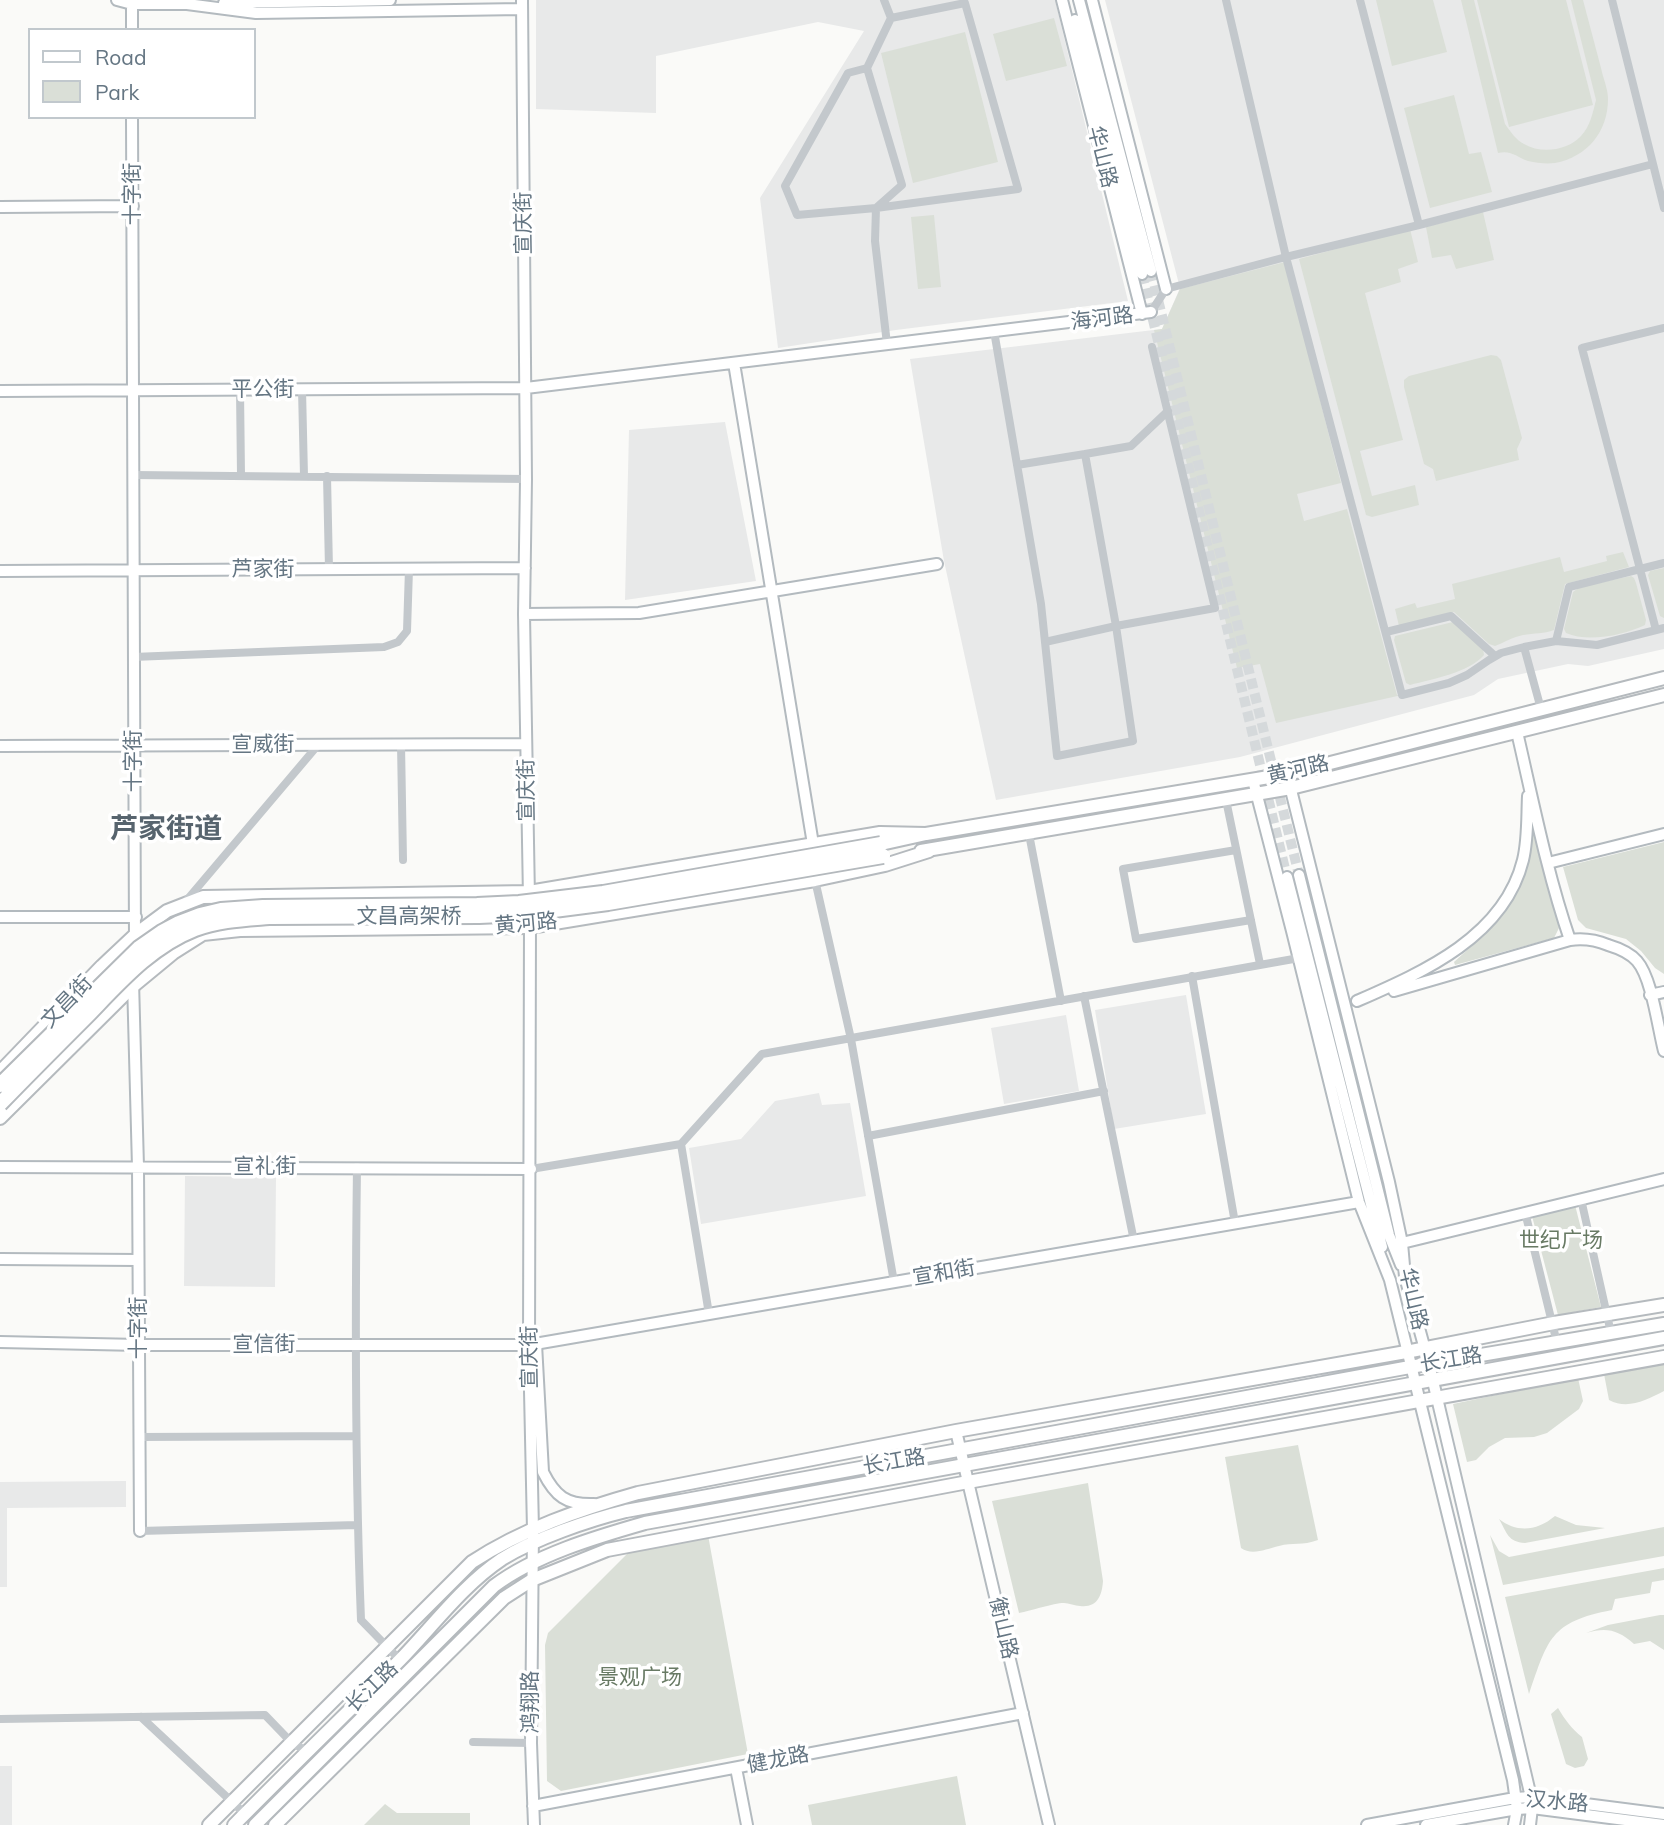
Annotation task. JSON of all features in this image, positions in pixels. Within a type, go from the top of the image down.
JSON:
[{"type":"highway","name":"文昌高架桥","points":[[0,1085],[139,948],[162,932],[200,915],[263,907],[519,903],[882,850]]},
{"type":"highway","name":"文昌高架桥","points":[[0,1104],[150,954],[181,935],[212,923],[269,918],[523,914],[608,903],[882,850]]},
{"type":"main road","name":"黄河路","points":[[882,850],[926,834],[1287,774],[1664,678]]},
{"type":"main road","name":"黄河路","points":[[133,986],[173,953],[203,934],[240,930],[530,927],[815,880],[885,865],[929,851],[1291,788],[1664,695]]},
{"type":"main road","name":"黄河路","points":[[136,934],[184,903],[203,897],[529,892],[880,833],[926,834]]},
{"type":"main road","name":"黄河路","points":[[882,850],[929,851]]},
{"type":"main road","name":"文昌街","points":[[0,1072],[136,934]]},
{"type":"main road","name":"文昌街","points":[[0,1118],[133,986]]},
{"type":"main road","points":[[209,1825],[472,1562],[533,1530],[600,1504],[638,1493],[956,1431],[1664,1305]]},
{"type":"main road","name":"长江路","points":[[234,1825],[400,1660],[462,1594],[500,1560],[532,1544],[589,1522],[626,1511],[1410,1367],[1664,1324]]},
{"type":"main road","name":"长江路","points":[[255,1825],[505,1578],[532,1562],[623,1529],[1664,1338]]},
{"type":"main road","points":[[275,1825],[513,1591],[532,1580],[607,1550],[1664,1357]]},
{"type":"street","points":[[117,0],[187,4],[390,0]]},
{"type":"street","points":[[884,0],[891,18],[867,68],[902,185],[877,208],[875,241],[887,344]]},
{"type":"street","name":"华山路","points":[[1062,0],[1146,313]]},
{"type":"street","name":"华山路","points":[[1069,0],[1146,273],[1079,0]]},
{"type":"street","points":[[1092,0],[1167,289],[1653,164]]},
{"type":"street","points":[[1226,0],[1286,257],[1402,695],[1449,683],[1467,675],[1495,656],[1524,647],[1556,642],[1597,645],[1660,629],[1640,569],[1582,348],[1664,328]]},
{"type":"street","points":[[1360,0],[1419,225]]},
{"type":"street","points":[[1612,0],[1664,208]]},
{"type":"street","points":[[132,2],[132,28]]},
{"type":"street","points":[[867,68],[848,73],[785,186],[797,215],[877,208],[1018,189],[965,3],[891,18]]},
{"type":"street","points":[[187,4],[256,13],[522,5]]},
{"type":"street","name":"宣庆街","points":[[522,5],[526,388],[524,614],[530,927],[533,1345],[532,1580]]},
{"type":"street","name":"十字街","points":[[132,119],[136,918],[133,986],[138,1167],[140,1531]]},
{"type":"street","points":[[0,207],[133,206]]},
{"type":"street","name":"海河路","points":[[526,388],[1146,313],[1167,289]]},
{"type":"street","points":[[994,331],[1041,604],[1057,756],[1133,741],[1116,626],[1085,454]]},
{"type":"street","points":[[1045,642],[1215,608],[1152,347]]},
{"type":"street","points":[[734,363],[813,844]]},
{"type":"street","name":"平公街","points":[[0,391],[526,388]]},
{"type":"street","points":[[302,389],[304,476]]},
{"type":"street","points":[[240,390],[241,475]]},
{"type":"street","points":[[1017,465],[1131,446],[1168,411]]},
{"type":"street","points":[[134,475],[526,479]]},
{"type":"street","points":[[327,476],[329,569]]},
{"type":"street","points":[[524,614],[639,613],[937,564]]},
{"type":"street","points":[[1556,642],[1569,587],[1664,564]]},
{"type":"street","name":"芦家街","points":[[0,571],[525,568]]},
{"type":"street","points":[[134,657],[384,647],[398,642],[407,631],[409,569]]},
{"type":"street","points":[[1386,632],[1451,616],[1495,656]]},
{"type":"street","points":[[1524,647],[1541,709]]},
{"type":"street","points":[[1517,732],[1562,918],[1570,940]]},
{"type":"street","points":[[401,744],[403,860]]},
{"type":"street","name":"宣威街","points":[[0,746],[526,744]]},
{"type":"street","points":[[184,903],[318,745]]},
{"type":"street","name":"华山路","points":[[1287,774],[1389,1182],[1402,1243],[1405,1277],[1429,1364],[1532,1802],[1530,1825]]},
{"type":"street","name":"华山路","points":[[1252,780],[1359,1202],[1390,1280],[1513,1780],[1516,1803],[1514,1825]]},
{"type":"street","points":[[1357,1001],[1406,979],[1453,953],[1472,938],[1503,903],[1523,859],[1529,783]]},
{"type":"street","points":[[1226,800],[1260,964]]},
{"type":"street","points":[[1029,834],[1061,1001]]},
{"type":"street","points":[[1548,863],[1664,834]]},
{"type":"street","points":[[1236,849],[1123,869],[1136,939],[1251,920]]},
{"type":"street","points":[[1390,1280],[1293,876],[1389,1235],[1405,1277]]},
{"type":"street","points":[[815,880],[851,1039],[894,1282]]},
{"type":"street","points":[[0,917],[136,918]]},
{"type":"street","points":[[1344,1005],[1570,940],[1598,941],[1631,956],[1644,972],[1664,1051]]},
{"type":"street","points":[[531,1169],[681,1144],[762,1054],[1299,958]]},
{"type":"street","points":[[1192,976],[1235,1223]]},
{"type":"street","points":[[1650,995],[1664,992]]},
{"type":"street","points":[[1084,996],[1134,1241]]},
{"type":"street","points":[[868,1136],[1104,1091]]},
{"type":"street","points":[[681,1144],[709,1314]]},
{"type":"street","name":"宣礼街","points":[[0,1167],[531,1169]]},
{"type":"street","points":[[357,1167],[354,1346],[361,1620],[400,1660]]},
{"type":"street","points":[[1402,1243],[1664,1179]]},
{"type":"street","points":[[1581,1199],[1611,1333]]},
{"type":"street","name":"宣和街","points":[[533,1345],[1359,1202]]},
{"type":"street","points":[[1525,1213],[1557,1343]]},
{"type":"street","points":[[0,1259],[138,1260]]},
{"type":"street","name":"宣信街","points":[[0,1342],[139,1345],[533,1345]]},
{"type":"street","points":[[533,1345],[543,1472],[549,1484],[566,1500],[577,1504],[600,1504]]},
{"type":"street","name":"衡山路","points":[[956,1431],[1049,1825]]},
{"type":"street","points":[[140,1437],[356,1436]]},
{"type":"street","points":[[140,1531],[357,1525]]},
{"type":"street","name":"鸿翔路","points":[[532,1580],[531,1743],[534,1825]]},
{"type":"street","name":"健龙路","points":[[533,1806],[1023,1713]]},
{"type":"street","points":[[0,1719],[265,1715],[292,1742],[307,1751]]},
{"type":"street","points":[[141,1717],[245,1814]]},
{"type":"street","points":[[472,1742],[531,1743]]},
{"type":"street","points":[[736,1768],[747,1825]]},
{"type":"street","name":"汉水路","points":[[1532,1802],[1664,1825]]},
{"type":"street","name":"汉水路","points":[[1367,1825],[1532,1802],[1664,1814]]},
{"type":"street","name":"汉水路","points":[[1426,1825],[1516,1803]]},
{"type":"shaded area","points":[[536,0],[1055,0],[1128,301],[896,330],[778,348],[760,198],[864,31],[818,22],[656,56],[656,113],[536,109]]},
{"type":"shaded area","points":[[1105,0],[1664,0],[1664,649],[1588,666],[1568,664],[1498,679],[1474,695],[1240,757],[996,800],[944,561],[910,359],[1162,329],[1180,288]]},
{"type":"shaded area","points":[[725,422],[756,581],[625,600],[629,430]]},
{"type":"shaded area","points":[[1186,995],[1206,1114],[1114,1129],[1095,1010]]},
{"type":"shaded area","points":[[1066,1015],[1079,1091],[1004,1104],[991,1028]]},
{"type":"shaded area","points":[[819,1093],[822,1105],[850,1103],[866,1196],[701,1224],[689,1148],[741,1139],[775,1101]]},
{"type":"shaded area","points":[[185,1176],[276,1177],[275,1287],[184,1286]]},
{"type":"shaded area","points":[[126,1481],[126,1507],[7,1508],[7,1587],[0,1587],[0,1482]]},
{"type":"shaded area","points":[[0,1766],[12,1766],[12,1825],[0,1825]]},
{"type":"green space","points":[[1376,0],[1433,0],[1447,52],[1392,66]]},
{"type":"green space","points":[[1461,0],[1474,0],[1505,124],[1521,142],[1546,150],[1569,145],[1581,136],[1589,124],[1595,105],[1571,0],[1583,0],[1608,99],[1600,132],[1586,149],[1566,160],[1552,163],[1531,162],[1510,153],[1498,153]]},
{"type":"green space","points":[[1477,0],[1566,0],[1593,105],[1509,127]]},
{"type":"green space","points":[[1054,18],[1067,66],[1006,81],[993,34]]},
{"type":"green space","points":[[965,32],[998,162],[913,183],[881,53]]},
{"type":"green space","points":[[1454,95],[1469,154],[1481,152],[1492,192],[1430,208],[1404,108]]},
{"type":"green space","points":[[1483,212],[1494,260],[1456,269],[1451,255],[1432,258],[1426,227]]},
{"type":"green space","points":[[934,215],[941,287],[918,289],[911,217]]},
{"type":"green space","points":[[1410,229],[1418,262],[1398,269],[1401,282],[1365,293],[1403,440],[1360,451],[1372,496],[1415,485],[1419,505],[1372,517],[1366,515],[1299,259]]},
{"type":"green space","points":[[1285,262],[1341,483],[1297,494],[1304,521],[1347,509],[1397,695],[1402,695],[1276,723],[1260,664],[1237,668],[1154,330],[1162,329],[1180,289]]},
{"type":"green space","points":[[1491,355],[1501,360],[1522,438],[1517,449],[1519,460],[1436,481],[1433,469],[1424,464],[1404,380],[1409,376]]},
{"type":"green space","points":[[1623,552],[1629,567],[1565,584],[1554,630],[1519,636],[1495,646],[1489,644],[1454,612],[1399,626],[1395,609],[1415,603],[1417,608],[1455,599],[1452,584],[1560,557],[1564,572],[1607,561],[1606,556]]},
{"type":"green space","points":[[1664,568],[1664,618],[1660,616],[1648,575],[1650,571]]},
{"type":"green space","points":[[1631,576],[1636,583],[1645,625],[1627,632],[1595,638],[1566,633],[1564,629],[1573,592],[1580,587]]},
{"type":"green space","points":[[1453,622],[1483,649],[1484,655],[1469,666],[1450,674],[1410,685],[1406,683],[1395,636]]},
{"type":"green space","points":[[1535,826],[1558,913],[1559,928],[1554,938],[1455,965],[1454,962],[1498,920],[1515,895],[1526,867],[1531,828]]},
{"type":"green space","points":[[1664,842],[1664,974],[1626,939],[1586,928],[1578,920],[1563,867]]},
{"type":"green space","name":"世纪广场","points":[[1575,1205],[1601,1307],[1558,1315],[1532,1216]]},
{"type":"green space","points":[[1664,1362],[1664,1391],[1630,1404],[1609,1400],[1604,1374]]},
{"type":"green space","points":[[1578,1378],[1583,1401],[1579,1409],[1547,1433],[1534,1437],[1505,1438],[1489,1447],[1476,1460],[1467,1462],[1453,1404]]},
{"type":"green space","points":[[1298,1445],[1318,1540],[1259,1551],[1241,1548],[1225,1457]]},
{"type":"green space","points":[[1088,1483],[1103,1581],[1098,1600],[1086,1606],[1059,1603],[1019,1613],[992,1501]]},
{"type":"green space","points":[[1555,1516],[1576,1525],[1605,1528],[1525,1543],[1511,1539],[1499,1519],[1513,1527],[1527,1528],[1541,1525]]},
{"type":"green space","points":[[1664,1527],[1664,1556],[1503,1585],[1490,1535],[1499,1551],[1509,1557]]},
{"type":"green space","name":"景观广场","points":[[708,1535],[748,1754],[561,1791],[547,1781],[545,1645],[548,1633],[627,1554],[640,1548]]},
{"type":"green space","points":[[1664,1568],[1664,1580],[1652,1582],[1650,1593],[1615,1599],[1612,1610],[1576,1620],[1554,1636],[1541,1659],[1529,1694],[1505,1597]]},
{"type":"green space","points":[[1664,1615],[1664,1650],[1650,1641],[1634,1644],[1612,1631],[1586,1633],[1608,1625]]},
{"type":"green space","points":[[1558,1708],[1582,1737],[1588,1759],[1584,1766],[1575,1768],[1566,1764],[1551,1714]]},
{"type":"green space","points":[[957,1776],[966,1825],[812,1825],[808,1805]]},
{"type":"green space","points":[[385,1804],[397,1813],[470,1813],[470,1825],[364,1825]]},
{"type":"tunnel","points":[[1151,271],[1299,875]]},
{"type":"tunnel","points":[[1142,274],[1287,877]]},
{"type":"district","name":"芦家街道","points":[[166,830]]}]
